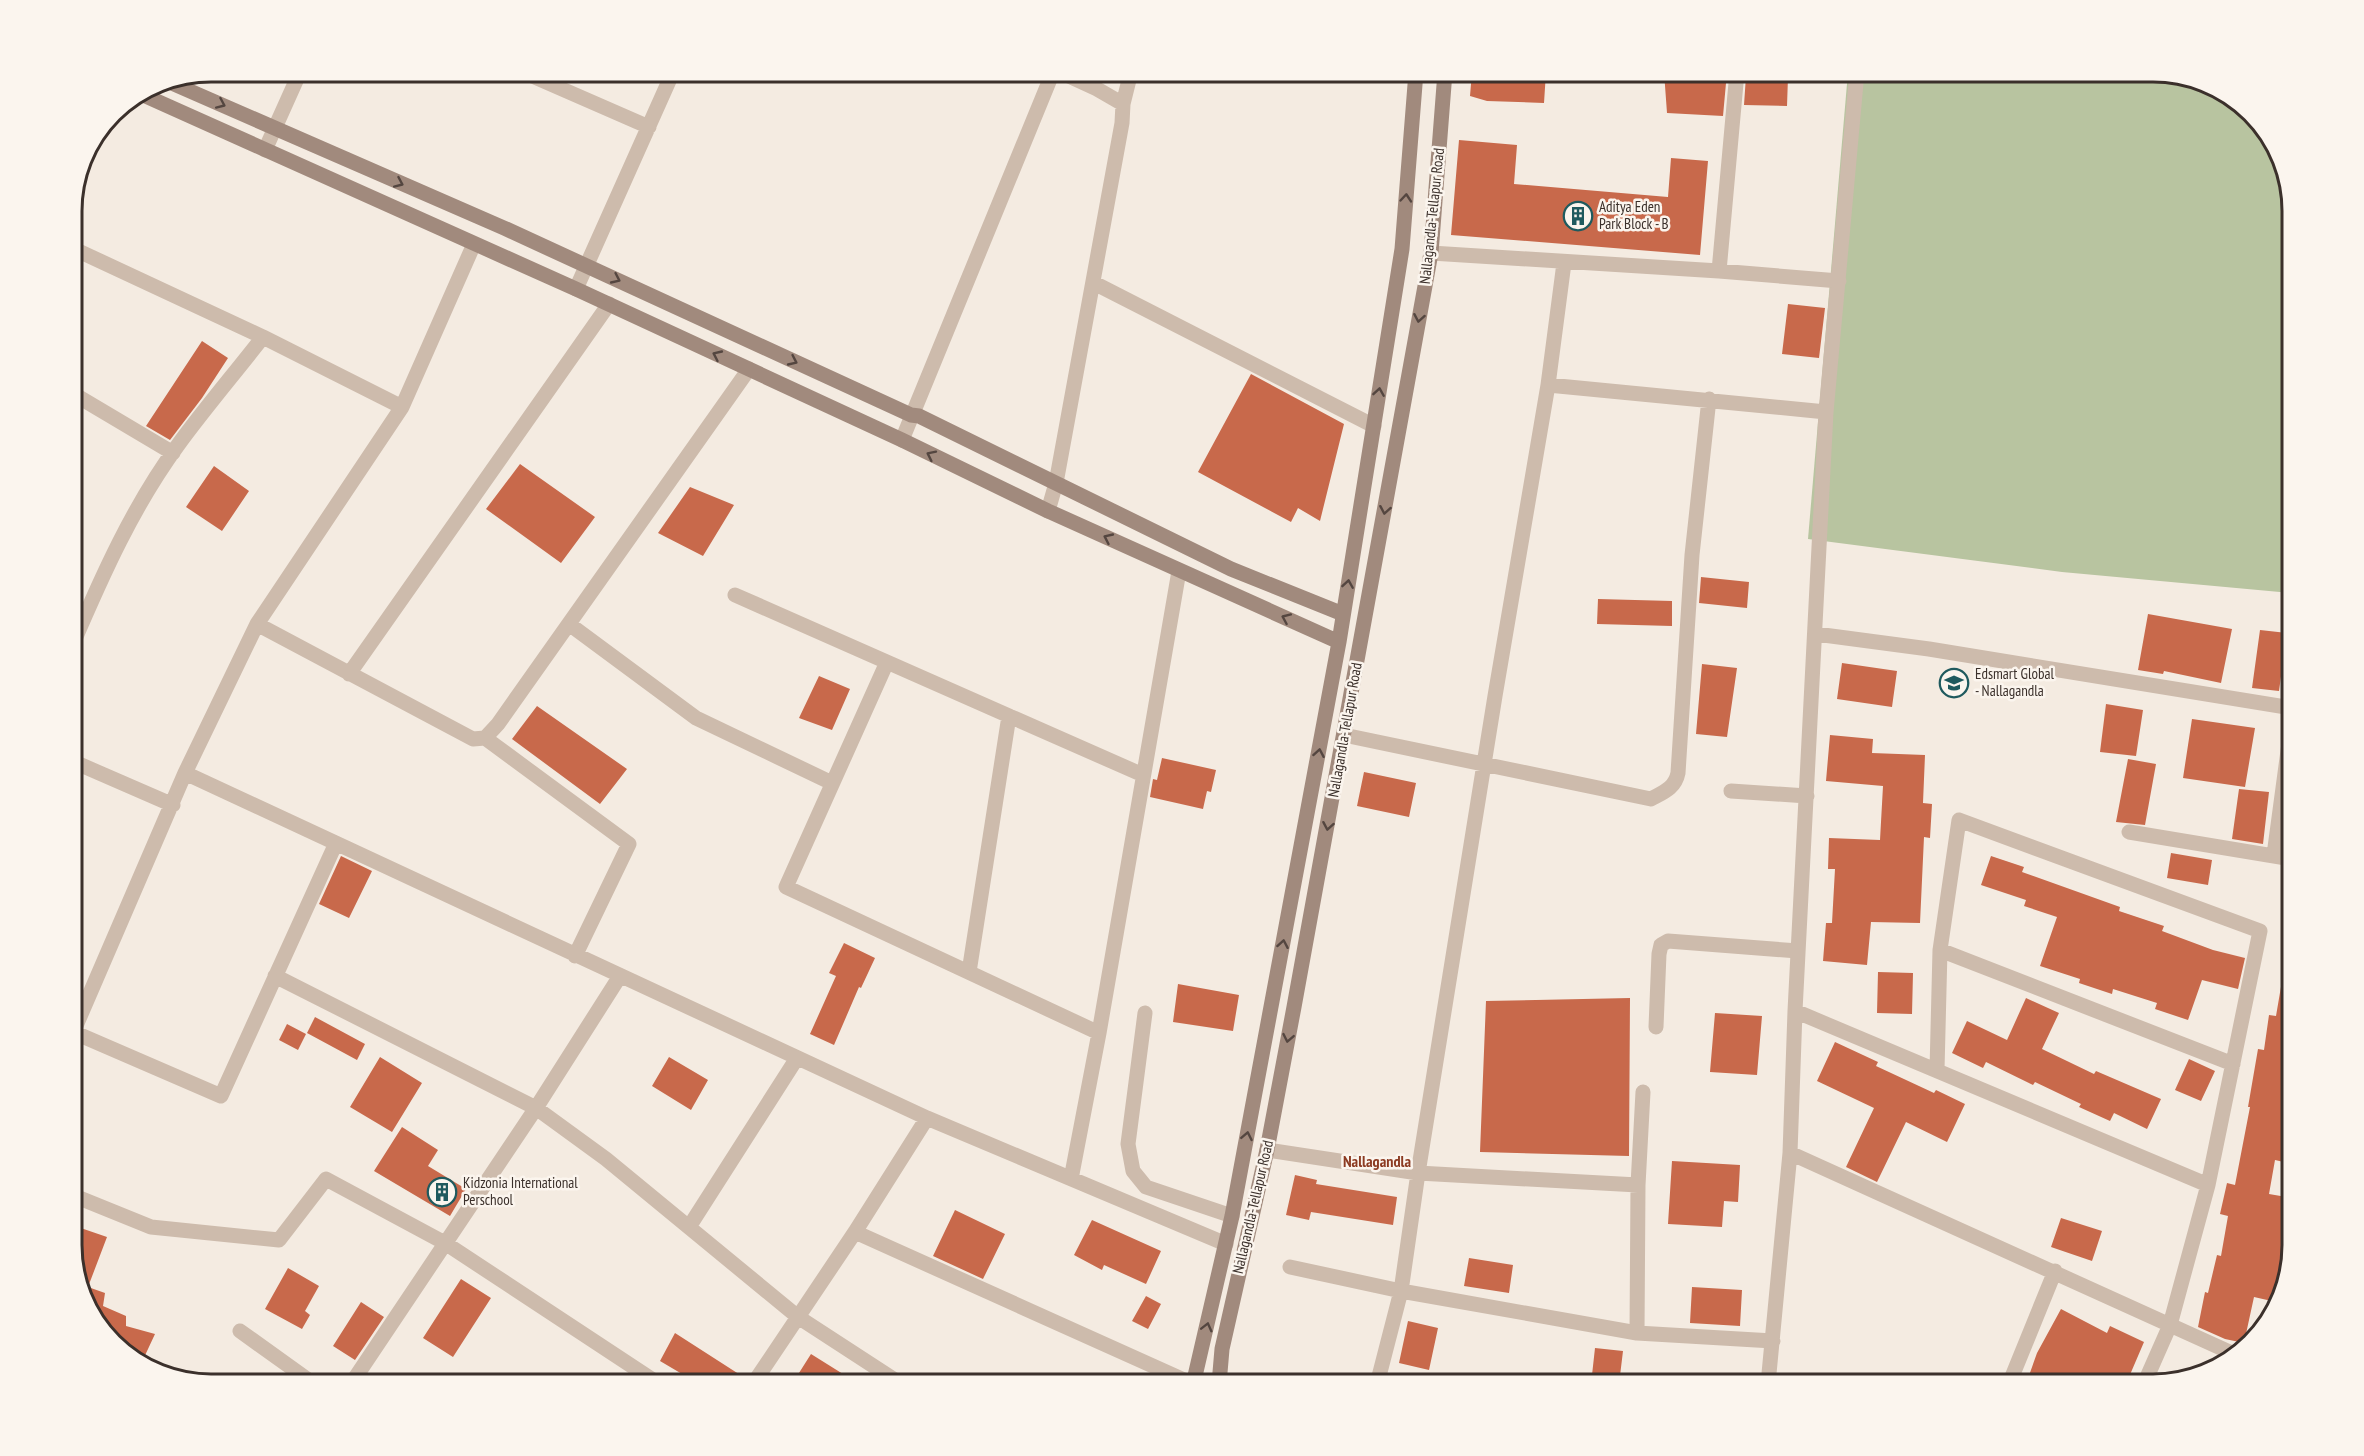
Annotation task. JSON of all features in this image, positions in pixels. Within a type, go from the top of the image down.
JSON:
[{"type":"street","points":[[265,150],[296,82]]},
{"type":"street","points":[[546,82],[649,127]]},
{"type":"street","points":[[576,289],[669,82]]},
{"type":"street","points":[[902,440],[1049,82]]},
{"type":"street","points":[[1082,82],[1123,104]]},
{"type":"street","points":[[1048,511],[1056,483],[1094,283],[1128,82]]},
{"type":"street","name":"Nallagandla-Tellapur Road","points":[[1197,1373],[1232,1216],[1339,642],[1402,249],[1415,82]]},
{"type":"street","name":"Nallagandla-Tellapur Road","points":[[1220,1373],[1222,1349],[1267,1150],[1294,1007],[1431,253],[1444,82]]},
{"type":"street","points":[[1719,271],[1736,82]]},
{"type":"street","points":[[1769,1373],[1790,1153],[1795,1011],[1826,412],[1856,82]]},
{"type":"street","points":[[180,87],[587,266],[919,417],[1231,569],[1343,614]]},
{"type":"street","points":[[150,98],[609,304],[902,440],[1048,511],[1339,642]]},
{"type":"street","points":[[83,1010],[185,773],[257,624],[402,407],[474,244]]},
{"type":"street","points":[[83,253],[263,337],[402,407]]},
{"type":"street","points":[[1431,253],[1839,281]]},
{"type":"street","points":[[1380,1373],[1401,1291],[1495,696],[1548,385],[1564,263]]},
{"type":"street","points":[[1094,283],[1374,426]]},
{"type":"street","points":[[349,674],[609,304]]},
{"type":"street","points":[[83,621],[116,547],[173,453],[263,337]]},
{"type":"street","points":[[485,738],[498,724],[749,369]]},
{"type":"street","points":[[1548,385],[1826,412]]},
{"type":"street","points":[[1344,735],[1651,799],[1669,790],[1676,781],[1692,555],[1709,399]]},
{"type":"street","points":[[83,400],[173,453]]},
{"type":"street","points":[[1071,1179],[1100,1033],[1179,571]]},
{"type":"street","points":[[735,595],[1143,775]]},
{"type":"street","points":[[257,624],[474,739],[485,738],[628,844],[575,956]]},
{"type":"street","points":[[569,624],[696,718],[832,783]]},
{"type":"street","points":[[1816,634],[1929,649],[2281,706]]},
{"type":"street","points":[[887,662],[786,887],[1100,1033]]},
{"type":"street","points":[[969,972],[1009,716]]},
{"type":"street","points":[[83,766],[173,805]]},
{"type":"street","points":[[185,773],[927,1118],[1226,1244]]},
{"type":"street","points":[[1731,791],[1807,795]]},
{"type":"street","points":[[2274,855],[2282,799]]},
{"type":"street","points":[[1937,1070],[1940,950],[1959,820],[2260,931],[2208,1185],[2170,1325],[2149,1373]]},
{"type":"street","points":[[2129,832],[2282,857]]},
{"type":"street","points":[[83,1037],[221,1096],[336,843]]},
{"type":"street","points":[[1656,1027],[1659,954],[1661,945],[1668,941],[1798,951]]},
{"type":"street","points":[[1940,950],[2233,1064]]},
{"type":"street","points":[[275,976],[536,1108],[606,1159],[798,1317],[884,1373]]},
{"type":"street","points":[[358,1373],[536,1108],[620,976]]},
{"type":"street","points":[[1272,1004],[1294,1007]]},
{"type":"street","points":[[1795,1011],[2208,1185]]},
{"type":"street","points":[[1145,1013],[1128,1144],[1133,1171],[1146,1187],[1232,1216]]},
{"type":"street","points":[[689,1227],[797,1058]]},
{"type":"street","points":[[1637,1333],[1638,1185],[1643,1092]]},
{"type":"street","points":[[760,1373],[855,1232],[927,1118]]},
{"type":"street","points":[[1267,1150],[1418,1173],[1638,1185]]},
{"type":"street","points":[[1790,1153],[2226,1350]]},
{"type":"street","points":[[83,1199],[151,1227],[279,1240],[326,1179],[445,1244],[642,1373]]},
{"type":"street","points":[[855,1232],[1169,1373]]},
{"type":"street","points":[[1290,1267],[1401,1291],[1637,1333],[1773,1341]]},
{"type":"street","points":[[2013,1373],[2055,1271]]},
{"type":"street","points":[[240,1331],[299,1373]]},
{"type":"green space","points":[[1847,82],[2152,82],[2202,92],[2231,109],[2244,120],[2255,133],[2272,162],[2281,203],[2281,592],[2062,572],[1808,539]]},
{"type":"building","points":[[1471,82],[1545,82],[1544,103],[1487,101],[1470,96]]},
{"type":"building","points":[[1665,82],[1726,82],[1723,116],[1667,113]]},
{"type":"building","points":[[1746,82],[1788,82],[1787,106],[1744,105]]},
{"type":"building","name":"Aditya Eden Park Block - B","points":[[1459,140],[1517,145],[1514,184],[1668,197],[1671,158],[1708,161],[1700,255],[1451,235]]},
{"type":"building","points":[[1788,304],[1825,308],[1819,358],[1782,354]]},
{"type":"building","points":[[202,341],[228,358],[202,398],[170,440],[146,426]]},
{"type":"building","points":[[1251,374],[1344,424],[1320,521],[1298,508],[1291,522],[1198,472]]},
{"type":"building","points":[[520,464],[595,517],[561,563],[486,509]]},
{"type":"building","points":[[214,466],[249,491],[222,531],[186,507]]},
{"type":"building","points":[[690,487],[734,505],[703,556],[658,533]]},
{"type":"building","points":[[1701,577],[1749,582],[1747,608],[1699,603]]},
{"type":"building","points":[[1598,599],[1672,601],[1672,626],[1597,624]]},
{"type":"building","points":[[2148,614],[2232,629],[2221,683],[2164,671],[2163,674],[2138,670]]},
{"type":"building","points":[[2260,630],[2281,632],[2279,691],[2252,688]]},
{"type":"building","points":[[1842,663],[1897,671],[1892,707],[1837,699]]},
{"type":"building","points":[[1702,664],[1737,668],[1727,737],[1696,734]]},
{"type":"building","points":[[819,676],[850,689],[832,730],[799,718]]},
{"type":"building","points":[[2106,704],[2143,710],[2136,756],[2100,752]]},
{"type":"building","points":[[537,706],[627,769],[600,804],[512,739]]},
{"type":"building","points":[[2192,719],[2255,728],[2245,787],[2183,778]]},
{"type":"building","points":[[1830,735],[1873,739],[1872,753],[1925,755],[1923,803],[1932,804],[1930,838],[1924,837],[1920,923],[1871,922],[1867,965],[1823,961],[1826,923],[1832,923],[1835,869],[1828,869],[1829,838],[1880,840],[1883,786],[1826,781]]},
{"type":"building","points":[[1162,758],[1216,770],[1211,792],[1207,791],[1203,809],[1150,797],[1153,779],[1157,780]]},
{"type":"building","points":[[2128,759],[2156,764],[2145,825],[2116,822]]},
{"type":"building","points":[[1364,772],[1416,783],[1409,817],[1357,806]]},
{"type":"building","points":[[2239,789],[2269,792],[2263,844],[2232,839]]},
{"type":"building","points":[[2171,853],[2212,860],[2208,885],[2167,878]]},
{"type":"building","points":[[341,856],[372,871],[349,918],[319,904]]},
{"type":"building","points":[[1991,856],[2024,867],[2022,872],[2120,907],[2119,911],[2164,926],[2162,931],[2213,950],[2245,958],[2238,989],[2202,980],[2188,1020],[2155,1009],[2157,1003],[2113,989],[2112,994],[2079,983],[2080,979],[2040,966],[2057,917],[2024,906],[2026,900],[1981,885]]},
{"type":"building","points":[[844,943],[875,958],[861,988],[859,987],[834,1045],[810,1034],[836,976],[829,973]]},
{"type":"building","points":[[1878,972],[1913,973],[1912,1014],[1877,1013]]},
{"type":"building","points":[[2282,982],[2282,1162],[2275,1160],[2269,1194],[2282,1196],[2280,1261],[2272,1294],[2269,1300],[2254,1297],[2246,1334],[2237,1342],[2225,1339],[2198,1327],[2205,1292],[2208,1293],[2217,1255],[2221,1256],[2228,1216],[2220,1214],[2227,1183],[2235,1185],[2258,1049],[2264,1050],[2269,1015],[2276,1016]]},
{"type":"building","points":[[1178,984],[1239,995],[1233,1031],[1173,1022]]},
{"type":"building","points":[[1630,998],[1629,1156],[1480,1152],[1486,1001]]},
{"type":"building","points":[[2026,998],[2059,1013],[2042,1049],[2094,1074],[2096,1071],[2161,1099],[2147,1129],[2114,1113],[2110,1121],[2079,1107],[2081,1104],[2035,1082],[2033,1085],[1986,1062],[1983,1068],[1952,1053],[1967,1021],[2007,1040]]},
{"type":"building","points":[[1715,1013],[1762,1016],[1757,1075],[1710,1072]]},
{"type":"building","points":[[315,1017],[365,1044],[357,1060],[307,1033]]},
{"type":"building","points":[[287,1024],[306,1034],[298,1050],[279,1040]]},
{"type":"building","points":[[1835,1042],[1878,1062],[1876,1066],[1934,1093],[1936,1090],[1965,1104],[1947,1142],[1906,1122],[1877,1182],[1846,1167],[1874,1108],[1817,1081]]},
{"type":"building","points":[[380,1057],[422,1083],[392,1132],[350,1107]]},
{"type":"building","points":[[669,1057],[708,1080],[691,1110],[652,1086]]},
{"type":"building","points":[[2189,1059],[2215,1071],[2201,1101],[2175,1090]]},
{"type":"building","points":[[402,1127],[438,1150],[428,1166],[466,1189],[450,1216],[374,1171]]},
{"type":"building","points":[[1672,1161],[1740,1165],[1738,1202],[1724,1201],[1722,1227],[1668,1224]]},
{"type":"building","points":[[1295,1175],[1317,1180],[1316,1184],[1397,1197],[1393,1225],[1311,1212],[1309,1220],[1286,1215]]},
{"type":"building","points":[[955,1210],[1005,1234],[983,1279],[933,1256]]},
{"type":"building","points":[[2061,1218],[2102,1231],[2092,1261],[2051,1247]]},
{"type":"building","points":[[1092,1220],[1161,1251],[1146,1284],[1104,1265],[1102,1270],[1074,1255]]},
{"type":"building","points":[[83,1229],[107,1237],[89,1285],[83,1253]]},
{"type":"building","points":[[1469,1258],[1513,1265],[1509,1293],[1464,1286]]},
{"type":"building","points":[[288,1268],[319,1286],[305,1311],[310,1315],[302,1329],[265,1309]]},
{"type":"building","points":[[461,1279],[491,1298],[453,1357],[423,1338]]},
{"type":"building","points":[[1692,1287],[1742,1290],[1740,1326],[1690,1323]]},
{"type":"building","points":[[90,1288],[105,1293],[103,1306],[126,1316],[126,1326],[155,1334],[145,1355],[133,1347],[109,1323]]},
{"type":"building","points":[[1146,1296],[1161,1304],[1148,1329],[1132,1321]]},
{"type":"building","points":[[361,1302],[384,1317],[355,1360],[333,1346]]},
{"type":"building","points":[[2061,1309],[2107,1333],[2110,1326],[2144,1342],[2131,1373],[2030,1373],[2037,1353]]},
{"type":"building","points":[[1408,1321],[1438,1328],[1429,1370],[1399,1363]]},
{"type":"building","points":[[675,1333],[737,1373],[680,1373],[660,1361]]},
{"type":"building","points":[[1595,1348],[1623,1351],[1620,1373],[1592,1373]]},
{"type":"building","points":[[811,1354],[841,1373],[799,1373]]},
{"type":"place","name":"Aditya Eden Park Block - B","points":[[1578,216]]},
{"type":"place","name":"Edsmart Global - Nallagandla","points":[[1954,683]]},
{"type":"place","name":"Kidzonia International Perschool","points":[[442,1192]]},
{"type":"district","name":"Nallagandla","points":[[1377,1161]]}]
